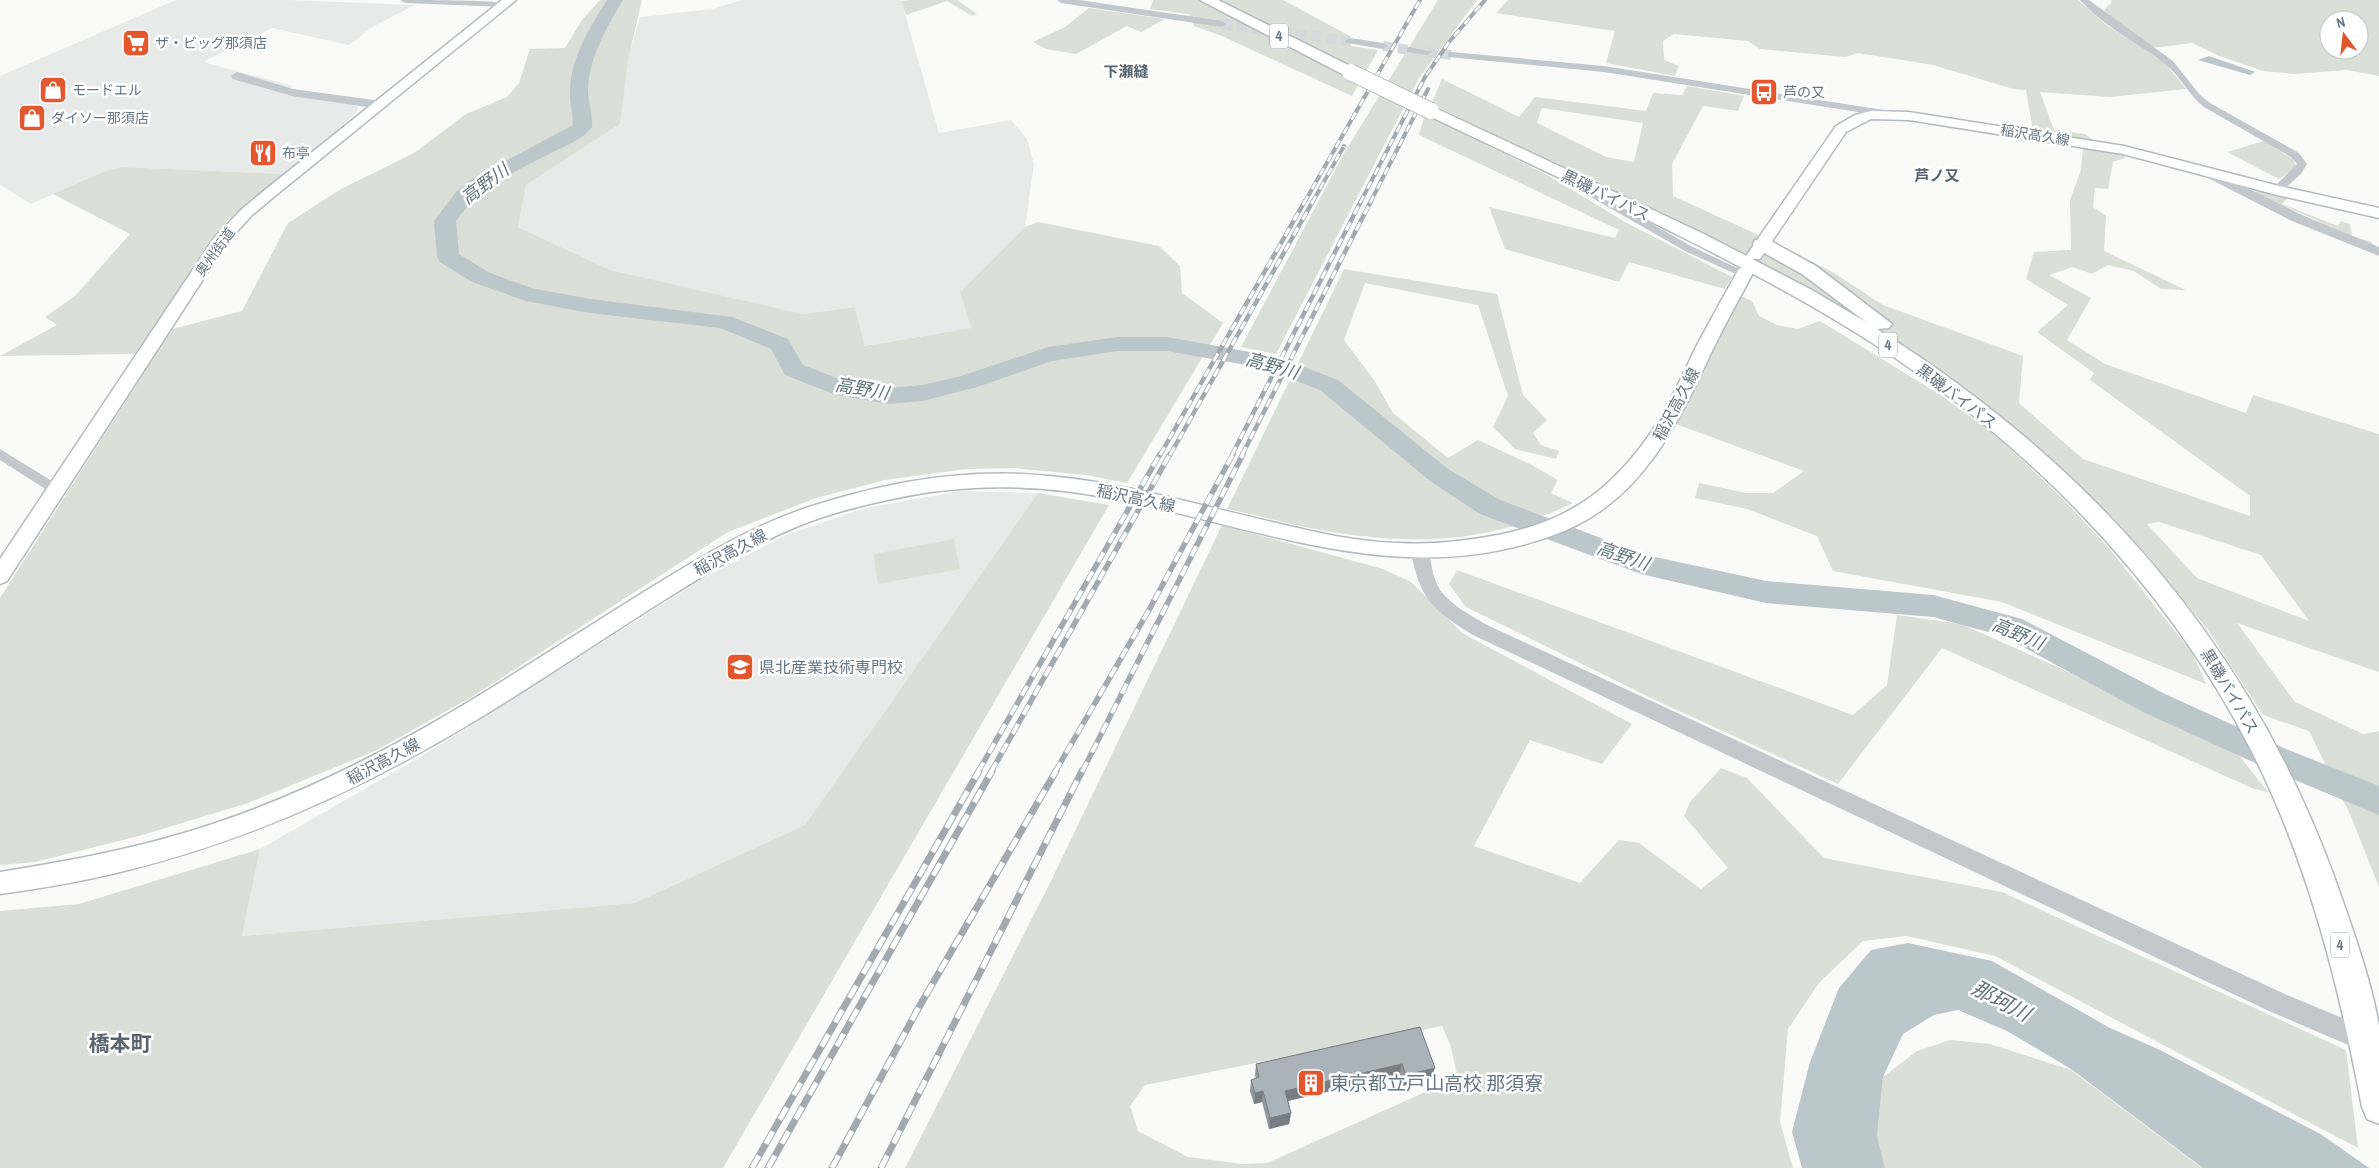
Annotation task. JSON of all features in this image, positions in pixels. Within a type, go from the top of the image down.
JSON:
[{"type":"highway","name":"4","points":[[1227,0],[1292,43]]},
{"type":"highway","name":"黒磯バイパス","points":[[1208,1],[1430,111],[1707,244],[1856,324],[1934,376],[2025,449],[2080,501],[2138,563],[2198,639],[2244,711],[2284,788],[2311,857],[2373,1043],[2379,1107]]},
{"type":"highway","name":"4","points":[[1752,261],[1832,324],[2007,433]]},
{"type":"highway","name":"4","points":[[1752,261],[1833,286],[1970,389],[1994,410],[2025,449]]},
{"type":"main road","name":"奥州街道","points":[[0,576],[55,489],[220,242],[232,227],[264,197],[507,2]]},
{"type":"main road","name":"稲沢高久線","points":[[0,883],[47,876],[174,847],[242,826],[315,797],[469,713],[731,548],[803,517],[881,494],[959,482],[1039,481],[1118,492],[1322,540],[1376,549],[1420,552],[1519,538],[1577,518],[1603,499],[1652,448],[1671,418],[1752,261],[1801,185],[1841,129],[1860,118],[1890,114],[2075,141],[2124,150],[2211,174],[2379,213]]},
{"type":"street","points":[[405,0],[507,2]]},
{"type":"street","points":[[1061,0],[1222,24]]},
{"type":"street","points":[[2084,0],[2122,30],[2170,63],[2207,105],[2295,156],[2302,164],[2297,172],[2277,190]]},
{"type":"street","points":[[1350,41],[1383,46]]},
{"type":"street","points":[[1410,50],[1427,52]]},
{"type":"street","points":[[1451,55],[1604,69],[1890,114]]},
{"type":"street","points":[[237,76],[292,92],[381,104]]},
{"type":"street","points":[[1549,168],[1639,222],[1689,249],[1752,261]]},
{"type":"street","points":[[2211,174],[2265,203],[2379,252]]},
{"type":"street","points":[[0,454],[55,489]]},
{"type":"street","points":[[1420,552],[1427,583],[1442,603],[1480,630],[2278,1004],[2373,1043]]},
{"type":"shaded area","points":[[176,0],[285,0],[415,5],[374,26],[349,45],[272,28],[203,62],[293,86],[285,94],[358,107],[357,112],[320,146],[283,174],[122,167],[103,172],[31,204],[0,185],[0,76]]},
{"type":"shaded area","points":[[600,0],[642,0],[629,56],[620,124],[526,185],[518,227],[610,270],[803,314],[855,307],[864,346],[971,328],[960,292],[1025,227],[1038,222],[1159,246],[1180,266],[1182,293],[1223,323],[1127,483],[1085,475],[1014,468],[966,469],[885,480],[816,498],[728,532],[470,698],[375,751],[248,803],[139,836],[35,862],[0,865],[0,598],[172,329],[242,311],[288,223],[341,189],[414,153],[466,114],[507,97],[519,83],[530,49],[565,48],[582,20]]},
{"type":"shaded area","points":[[742,0],[901,0],[939,133],[1011,120],[1027,139],[1034,164],[1025,227],[960,292],[971,328],[863,346],[855,307],[803,314],[610,270],[518,227],[526,185],[620,124],[629,56],[640,17],[712,9]]},
{"type":"shaded area","points":[[957,0],[977,14],[972,16],[947,1],[906,15],[901,1]]},
{"type":"shaded area","points":[[1153,0],[1283,0],[1348,35],[1351,46],[1378,50],[1352,96],[1224,37],[1194,26],[1189,14],[1150,9]]},
{"type":"shaded area","points":[[1438,0],[1477,0],[1419,78],[1276,354],[1241,347],[1343,155]]},
{"type":"shaded area","points":[[1508,0],[2078,0],[2105,24],[2166,64],[2186,89],[2110,97],[2040,92],[2054,130],[2085,134],[2106,150],[2123,154],[2125,158],[2113,162],[2108,189],[2095,188],[2093,207],[2106,216],[2104,251],[2186,290],[2161,289],[2134,271],[2108,265],[2092,274],[2073,267],[2049,275],[2091,298],[2067,340],[2105,364],[2246,413],[2253,395],[2379,434],[2379,672],[2237,623],[2295,702],[2363,734],[2379,731],[2379,887],[2350,814],[2309,731],[2263,715],[2210,633],[2148,557],[2091,497],[2042,453],[1958,385],[1602,187],[1431,104],[1442,79],[1519,117],[1535,97],[1646,111],[1653,93],[1682,95],[1687,86],[1744,96],[1738,111],[1703,106],[1672,164],[1673,196],[1776,243],[1834,273],[1883,305],[2023,356],[2019,403],[2083,459],[2250,516],[2250,496],[2090,380],[2094,373],[2037,332],[2068,305],[2026,279],[2034,252],[2071,250],[2070,200],[2081,170],[2083,148],[2033,131],[2026,90],[2013,89],[1933,65],[1858,53],[1846,57],[1760,49],[1748,41],[1674,34],[1663,41],[1664,60],[1679,66],[1675,76],[1606,63],[1615,31],[1496,13]],"holes":[[[1542,108],[1643,123],[1634,162],[1606,157],[1537,123]],[[2159,522],[2261,555],[2309,621],[2197,578],[2147,524]]]},
{"type":"shaded area","points":[[2111,0],[2379,0],[2379,76],[2347,70],[2295,74],[2263,71],[2219,56],[2192,43],[2152,48],[2119,25],[2104,10],[2112,2]]},
{"type":"shaded area","points":[[1089,8],[1165,19],[1141,32],[1127,26],[1076,54],[1046,49],[1033,42],[1065,27]]},
{"type":"shaded area","points":[[1425,114],[1549,176],[1625,222],[1732,277],[1725,289],[1629,262],[1619,282],[1505,249],[1489,207],[1615,238],[1619,230],[1419,135]]},
{"type":"shaded area","points":[[2264,141],[2293,159],[2296,167],[2279,179],[2227,152]]},
{"type":"shaded area","points":[[122,167],[283,174],[227,221],[135,354],[0,356],[57,325],[45,317],[75,296],[130,234],[53,194],[103,172]]},
{"type":"shaded area","points":[[2261,189],[2289,196],[2282,204],[2338,226],[2341,221],[2350,224],[2352,236],[2372,242],[2371,245],[2256,193]]},
{"type":"shaded area","points":[[1344,269],[1497,294],[1523,395],[1547,420],[1533,433],[1541,445],[1559,451],[1556,459],[1515,449],[1493,427],[1508,396],[1478,305],[1365,283],[1344,340],[1374,380],[1393,413],[1448,458],[1478,440],[1530,464],[1558,480],[1551,493],[1573,503],[1515,526],[1486,533],[1430,539],[1370,537],[1339,533],[1227,509]]},
{"type":"shaded area","points":[[1739,295],[1752,301],[1759,316],[1777,325],[1798,329],[1820,321],[1939,394],[1995,434],[2062,498],[2108,547],[2193,654],[2206,684],[2002,602],[1833,571],[1817,536],[1747,509],[1695,498],[1699,483],[1746,493],[1773,493],[1804,471],[1676,424],[1697,377]]},
{"type":"shaded area","name":"県北産業技術専門校","points":[[959,491],[1038,493],[805,825],[635,903],[242,936],[260,849],[424,755],[704,578],[784,536],[862,509]]},
{"type":"shaded area","points":[[1038,493],[1109,505],[723,1168],[0,1168],[0,911],[79,904],[260,849],[242,936],[635,903],[805,825]]},
{"type":"shaded area","points":[[1222,525],[1383,569],[1411,582],[1462,633],[1632,724],[1602,764],[1530,740],[1474,846],[1580,883],[1619,840],[1639,843],[1701,889],[1728,868],[1684,816],[1690,802],[1721,768],[1747,778],[1824,858],[2002,892],[2346,1050],[2358,1148],[1995,956],[1907,936],[1863,941],[1819,983],[1788,1029],[1780,1122],[1793,1168],[905,1168],[1050,883]],"holes":[[[1442,1026],[1450,1044],[1459,1082],[1432,1089],[1267,1163],[1242,1164],[1188,1157],[1138,1131],[1130,1106],[1145,1085]]]},
{"type":"shaded area","points":[[954,539],[960,569],[878,584],[874,554]]},
{"type":"shaded area","points":[[1457,570],[1853,715],[1887,685],[1897,615],[1961,624],[2230,744],[2268,792],[2254,789],[1942,648],[1838,784],[1653,699],[1466,607],[1449,584]]},
{"type":"shaded area","points":[[1950,1040],[1990,1044],[2071,1070],[2202,1168],[1885,1168],[1877,1136],[1883,1077],[1917,1051]]},
{"type":"water","points":[[2209,56],[2255,72],[2250,75],[2198,60]]},
{"type":"water","name":"那珂川","points":[[1908,943],[1992,961],[2110,1028],[2160,1050],[2322,1135],[2369,1168],[2203,1168],[2071,1069],[2007,1031],[1958,1010],[1934,1015],[1903,1034],[1883,1077],[1877,1136],[1885,1168],[1802,1168],[1792,1132],[1810,1062],[1839,988],[1871,950]]},
{"type":"building","name":"東京都立戸山高校 那須寮","points":[[1420,1027],[1435,1068],[1406,1075],[1402,1064],[1285,1091],[1291,1113],[1270,1118],[1263,1091],[1255,1093],[1251,1080],[1259,1077],[1256,1064]]},
{"type":"waterway","name":"高野川","points":[[615,0],[591,42],[583,65],[579,89],[582,127],[553,144],[508,166],[480,184],[463,197],[445,221],[448,257],[480,277],[526,294],[590,306],[724,322],[780,344],[794,370],[845,390],[889,396],[923,393],[968,382],[1048,354],[1117,344],[1167,344],[1268,362],[1329,385],[1439,475],[1490,507],[1641,564],[1766,592],[1933,606],[2012,627],[2154,703],[2275,758],[2379,801]]},
{"type":"tunnel","points":[[1222,24],[1350,41]]},
{"type":"tunnel","points":[[1383,46],[1410,50]]},
{"type":"tunnel","points":[[1427,52],[1451,55]]},
{"type":"railway","points":[[1304,203],[1420,0]]},
{"type":"railway","points":[[1360,203],[1425,77],[1449,42],[1485,0]]},
{"type":"railway","points":[[1370,203],[1428,89]]},
{"type":"railway","points":[[1312,203],[1344,146]]},
{"type":"railway","points":[[1160,455],[1305,201]]},
{"type":"railway","points":[[1170,455],[1313,201]]},
{"type":"railway","points":[[1232,455],[1361,201]]},
{"type":"railway","points":[[1242,455],[1371,201]]},
{"type":"railway","points":[[978,772],[1160,454]]},
{"type":"railway","points":[[991,772],[1170,454]]},
{"type":"railway","points":[[1055,772],[1149,610],[1233,454]]},
{"type":"railway","points":[[1082,772],[1243,454]]},
{"type":"railway","points":[[752,1168],[979,771]]},
{"type":"railway","points":[[768,1168],[992,771]]},
{"type":"railway","points":[[832,1168],[919,1007],[1056,771]]},
{"type":"railway","points":[[881,1168],[1082,771]]},
{"type":"place","name":"ザ・ビッグ那須店","points":[[136,43]]},
{"type":"place","name":"モードエル","points":[[53,90]]},
{"type":"place","name":"芦の又","points":[[1764,92]]},
{"type":"place","name":"ダイソー那須店","points":[[32,118]]},
{"type":"place","name":"布亭","points":[[263,153]]},
{"type":"place","name":"県北産業技術専門校","points":[[740,667]]},
{"type":"place","name":"東京都立戸山高校 那須寮","points":[[1311,1083]]},
{"type":"district","name":"下瀬縫","points":[[1126,72]]},
{"type":"district","name":"芦ノ又","points":[[1937,176]]},
{"type":"district","name":"橋本町","points":[[120,1044]]}]
